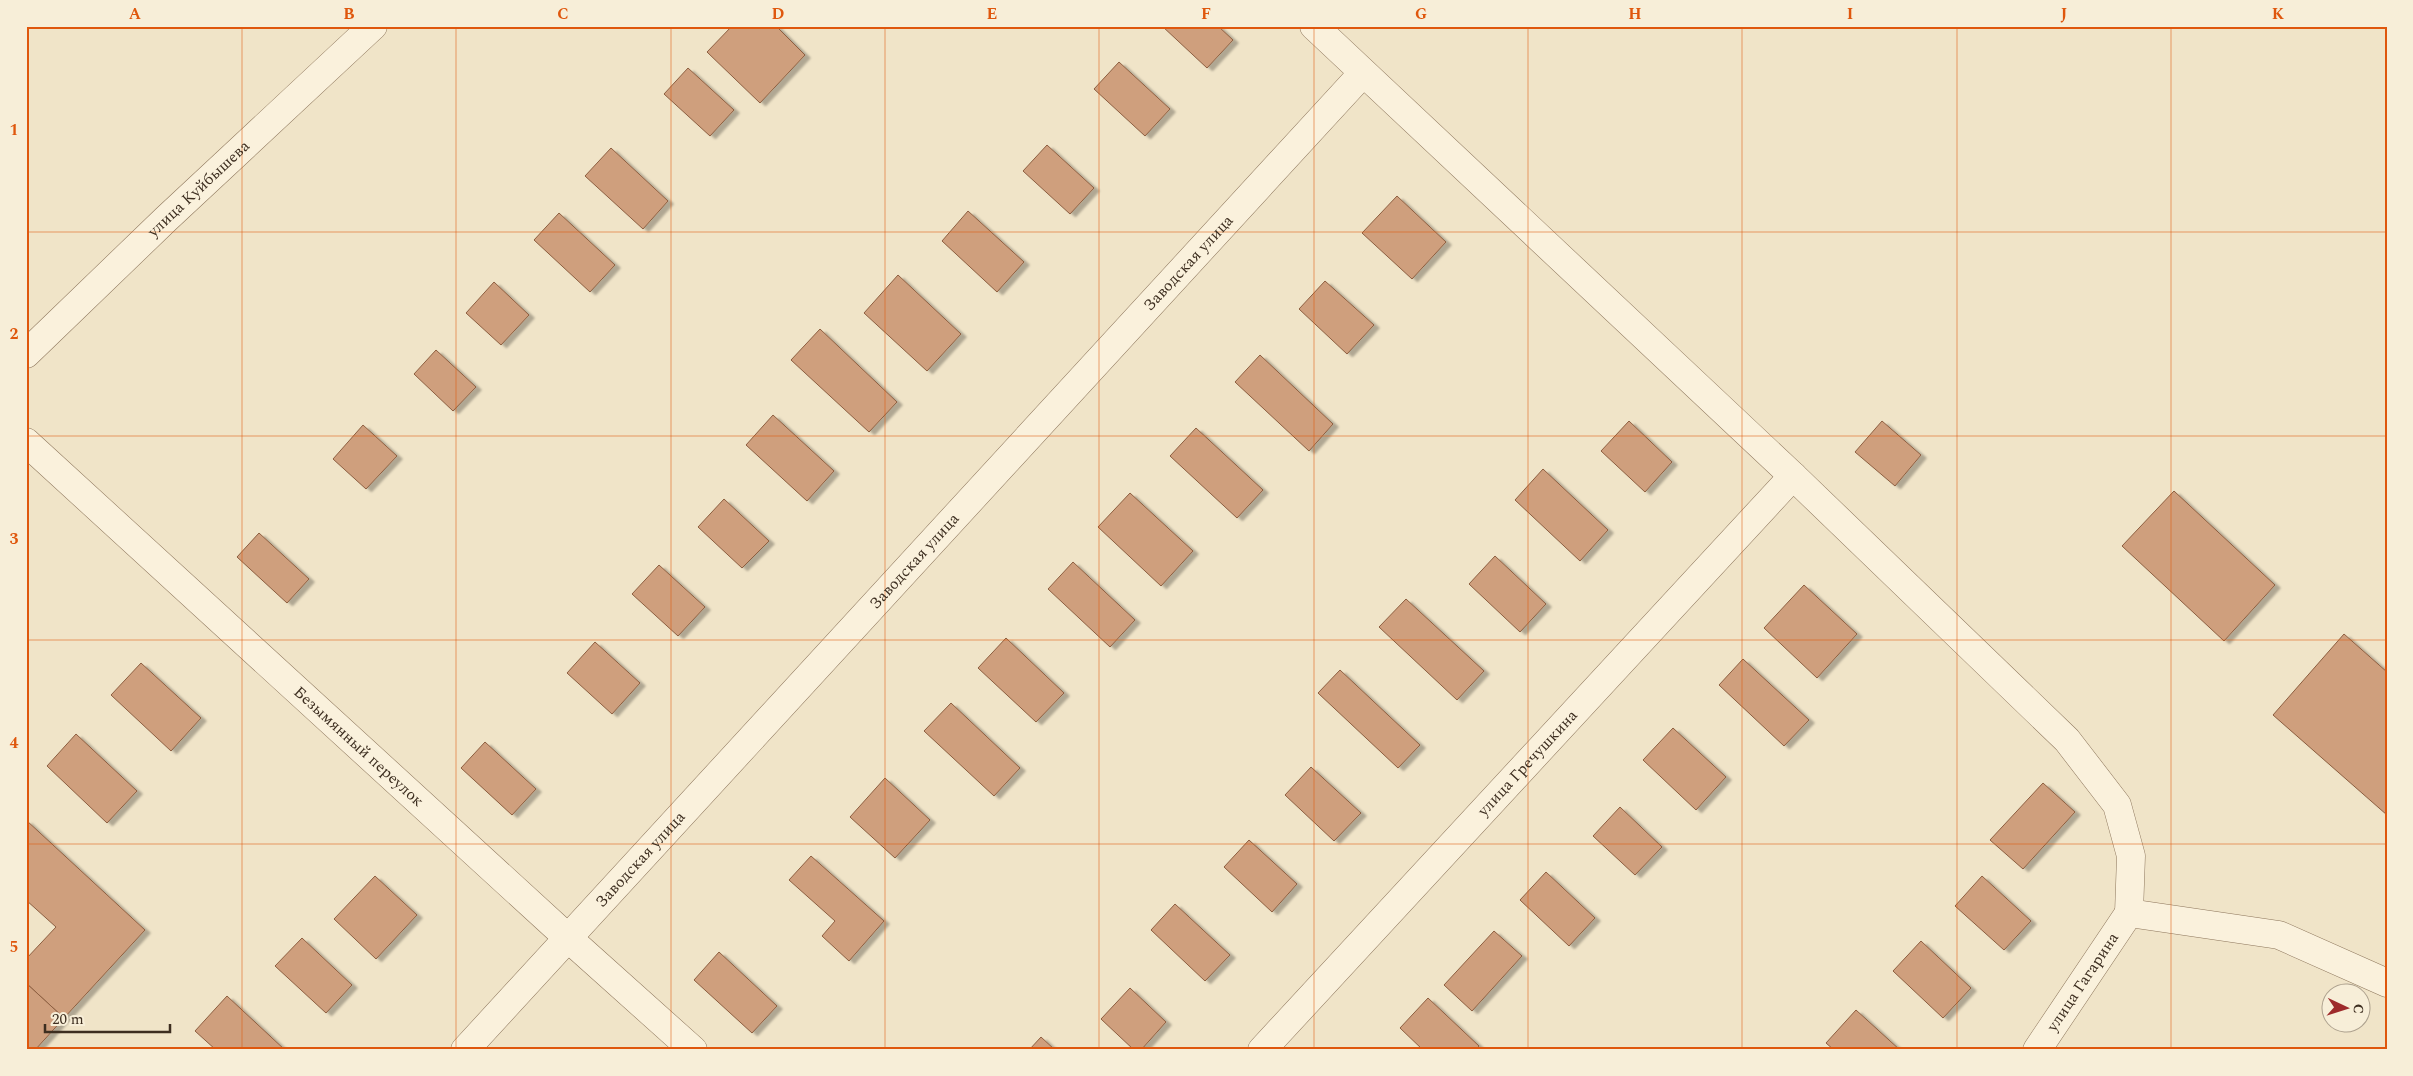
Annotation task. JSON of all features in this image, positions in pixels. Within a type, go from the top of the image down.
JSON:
[{"type":"street","name":"улица Куйбышева","points":[[26,354],[166,219],[373,26]]},
{"type":"street","points":[[1314,26],[1792,476],[2067,740],[2117,805],[2131,856],[2129,913],[2279,935],[2387,984]]},
{"type":"street","name":"Заводская улица","points":[[464,1050],[1363,73]]},
{"type":"street","name":"Безымянный переулок","points":[[26,442],[693,1050]]},
{"type":"street","name":"улица Гречушкина","points":[[1262,1050],[1792,476]]},
{"type":"street","name":"улица Гагарина","points":[[2037,1050],[2129,913]]},
{"type":"building","points":[[732,26],[776,26],[805,55],[760,103],[707,52]]},
{"type":"building","points":[[1162,26],[1218,26],[1233,40],[1207,68]]},
{"type":"building","points":[[1119,62],[1170,109],[1145,136],[1094,89]]},
{"type":"building","points":[[688,68],[734,110],[710,136],[664,94]]},
{"type":"building","points":[[1047,145],[1094,188],[1070,214],[1023,171]]},
{"type":"building","points":[[611,148],[668,201],[643,229],[585,176]]},
{"type":"building","points":[[1397,196],[1446,242],[1412,279],[1362,233]]},
{"type":"building","points":[[968,211],[1024,262],[997,292],[942,241]]},
{"type":"building","points":[[559,213],[615,265],[590,292],[534,240]]},
{"type":"building","points":[[898,275],[961,334],[927,371],[864,313]]},
{"type":"building","points":[[1325,281],[1374,325],[1347,354],[1299,309]]},
{"type":"building","points":[[494,282],[529,315],[501,345],[466,313]]},
{"type":"building","points":[[820,329],[897,402],[869,432],[791,360]]},
{"type":"building","points":[[436,350],[476,387],[453,411],[414,374]]},
{"type":"building","points":[[1260,355],[1333,424],[1309,451],[1235,382]]},
{"type":"building","points":[[773,415],[834,471],[807,501],[746,445]]},
{"type":"building","points":[[1629,421],[1672,462],[1645,492],[1601,451]]},
{"type":"building","points":[[1882,421],[1921,455],[1895,486],[1855,452]]},
{"type":"building","points":[[363,425],[397,456],[366,489],[333,459]]},
{"type":"building","points":[[1196,428],[1263,490],[1237,518],[1170,456]]},
{"type":"building","points":[[1543,469],[1608,530],[1580,561],[1515,500]]},
{"type":"building","points":[[2174,491],[2275,585],[2224,641],[2122,546]]},
{"type":"building","points":[[1130,493],[1193,551],[1161,586],[1098,527]]},
{"type":"building","points":[[724,499],[769,541],[742,568],[698,527]]},
{"type":"building","points":[[259,533],[309,579],[287,603],[237,557]]},
{"type":"building","points":[[1495,556],[1546,604],[1520,632],[1469,584]]},
{"type":"building","points":[[1073,562],[1135,620],[1110,647],[1048,589]]},
{"type":"building","points":[[659,565],[705,607],[678,636],[632,594]]},
{"type":"building","points":[[1804,585],[1857,634],[1817,678],[1764,628]]},
{"type":"building","points":[[1406,599],[1484,671],[1457,700],[1379,627]]},
{"type":"building","points":[[2344,634],[2387,672],[2387,815],[2273,715]]},
{"type":"building","points":[[1006,638],[1064,693],[1036,722],[978,668]]},
{"type":"building","points":[[595,642],[640,683],[612,714],[567,673]]},
{"type":"building","points":[[1743,659],[1809,720],[1784,746],[1719,685]]},
{"type":"building","points":[[141,663],[201,718],[171,751],[111,695]]},
{"type":"building","points":[[1340,670],[1420,745],[1398,768],[1318,693]]},
{"type":"building","points":[[951,703],[1020,768],[994,796],[924,731]]},
{"type":"building","points":[[1673,728],[1726,777],[1696,810],[1643,760]]},
{"type":"building","points":[[76,734],[137,791],[107,823],[47,766]]},
{"type":"building","points":[[485,742],[536,789],[512,815],[461,768]]},
{"type":"building","points":[[1311,767],[1361,813],[1334,841],[1285,795]]},
{"type":"building","points":[[885,778],[930,820],[895,858],[850,817]]},
{"type":"building","points":[[2043,783],[2075,812],[2023,869],[1990,840]]},
{"type":"building","points":[[1620,807],[1662,847],[1635,875],[1593,836]]},
{"type":"building","points":[[26,820],[145,930],[64,1018],[26,983],[26,959],[56,927],[26,900]]},
{"type":"building","points":[[1249,840],[1297,884],[1272,912],[1224,867]]},
{"type":"building","points":[[811,856],[884,921],[849,961],[822,936],[835,921],[789,880]]},
{"type":"building","points":[[1546,872],[1595,918],[1569,946],[1520,900]]},
{"type":"building","points":[[375,876],[417,915],[376,959],[334,919]]},
{"type":"building","points":[[1982,876],[2031,921],[2004,950],[1955,906]]},
{"type":"building","points":[[1175,904],[1230,955],[1205,981],[1151,930]]},
{"type":"building","points":[[1494,931],[1522,956],[1472,1011],[1444,985]]},
{"type":"building","points":[[302,938],[352,985],[326,1013],[275,966]]},
{"type":"building","points":[[1921,941],[1971,988],[1943,1018],[1893,971]]},
{"type":"building","points":[[719,952],[777,1006],[752,1033],[694,980]]},
{"type":"building","points":[[26,983],[64,1018],[35,1050],[26,1050]]},
{"type":"building","points":[[1130,988],[1166,1022],[1141,1050],[1134,1050],[1101,1019]]},
{"type":"building","points":[[227,996],[285,1050],[216,1050],[195,1031]]},
{"type":"building","points":[[1428,998],[1479,1046],[1476,1050],[1423,1050],[1400,1028]]},
{"type":"building","points":[[1856,1010],[1900,1050],[1834,1050],[1826,1043]]},
{"type":"building","points":[[1041,1037],[1055,1050],[1029,1050]]}]
